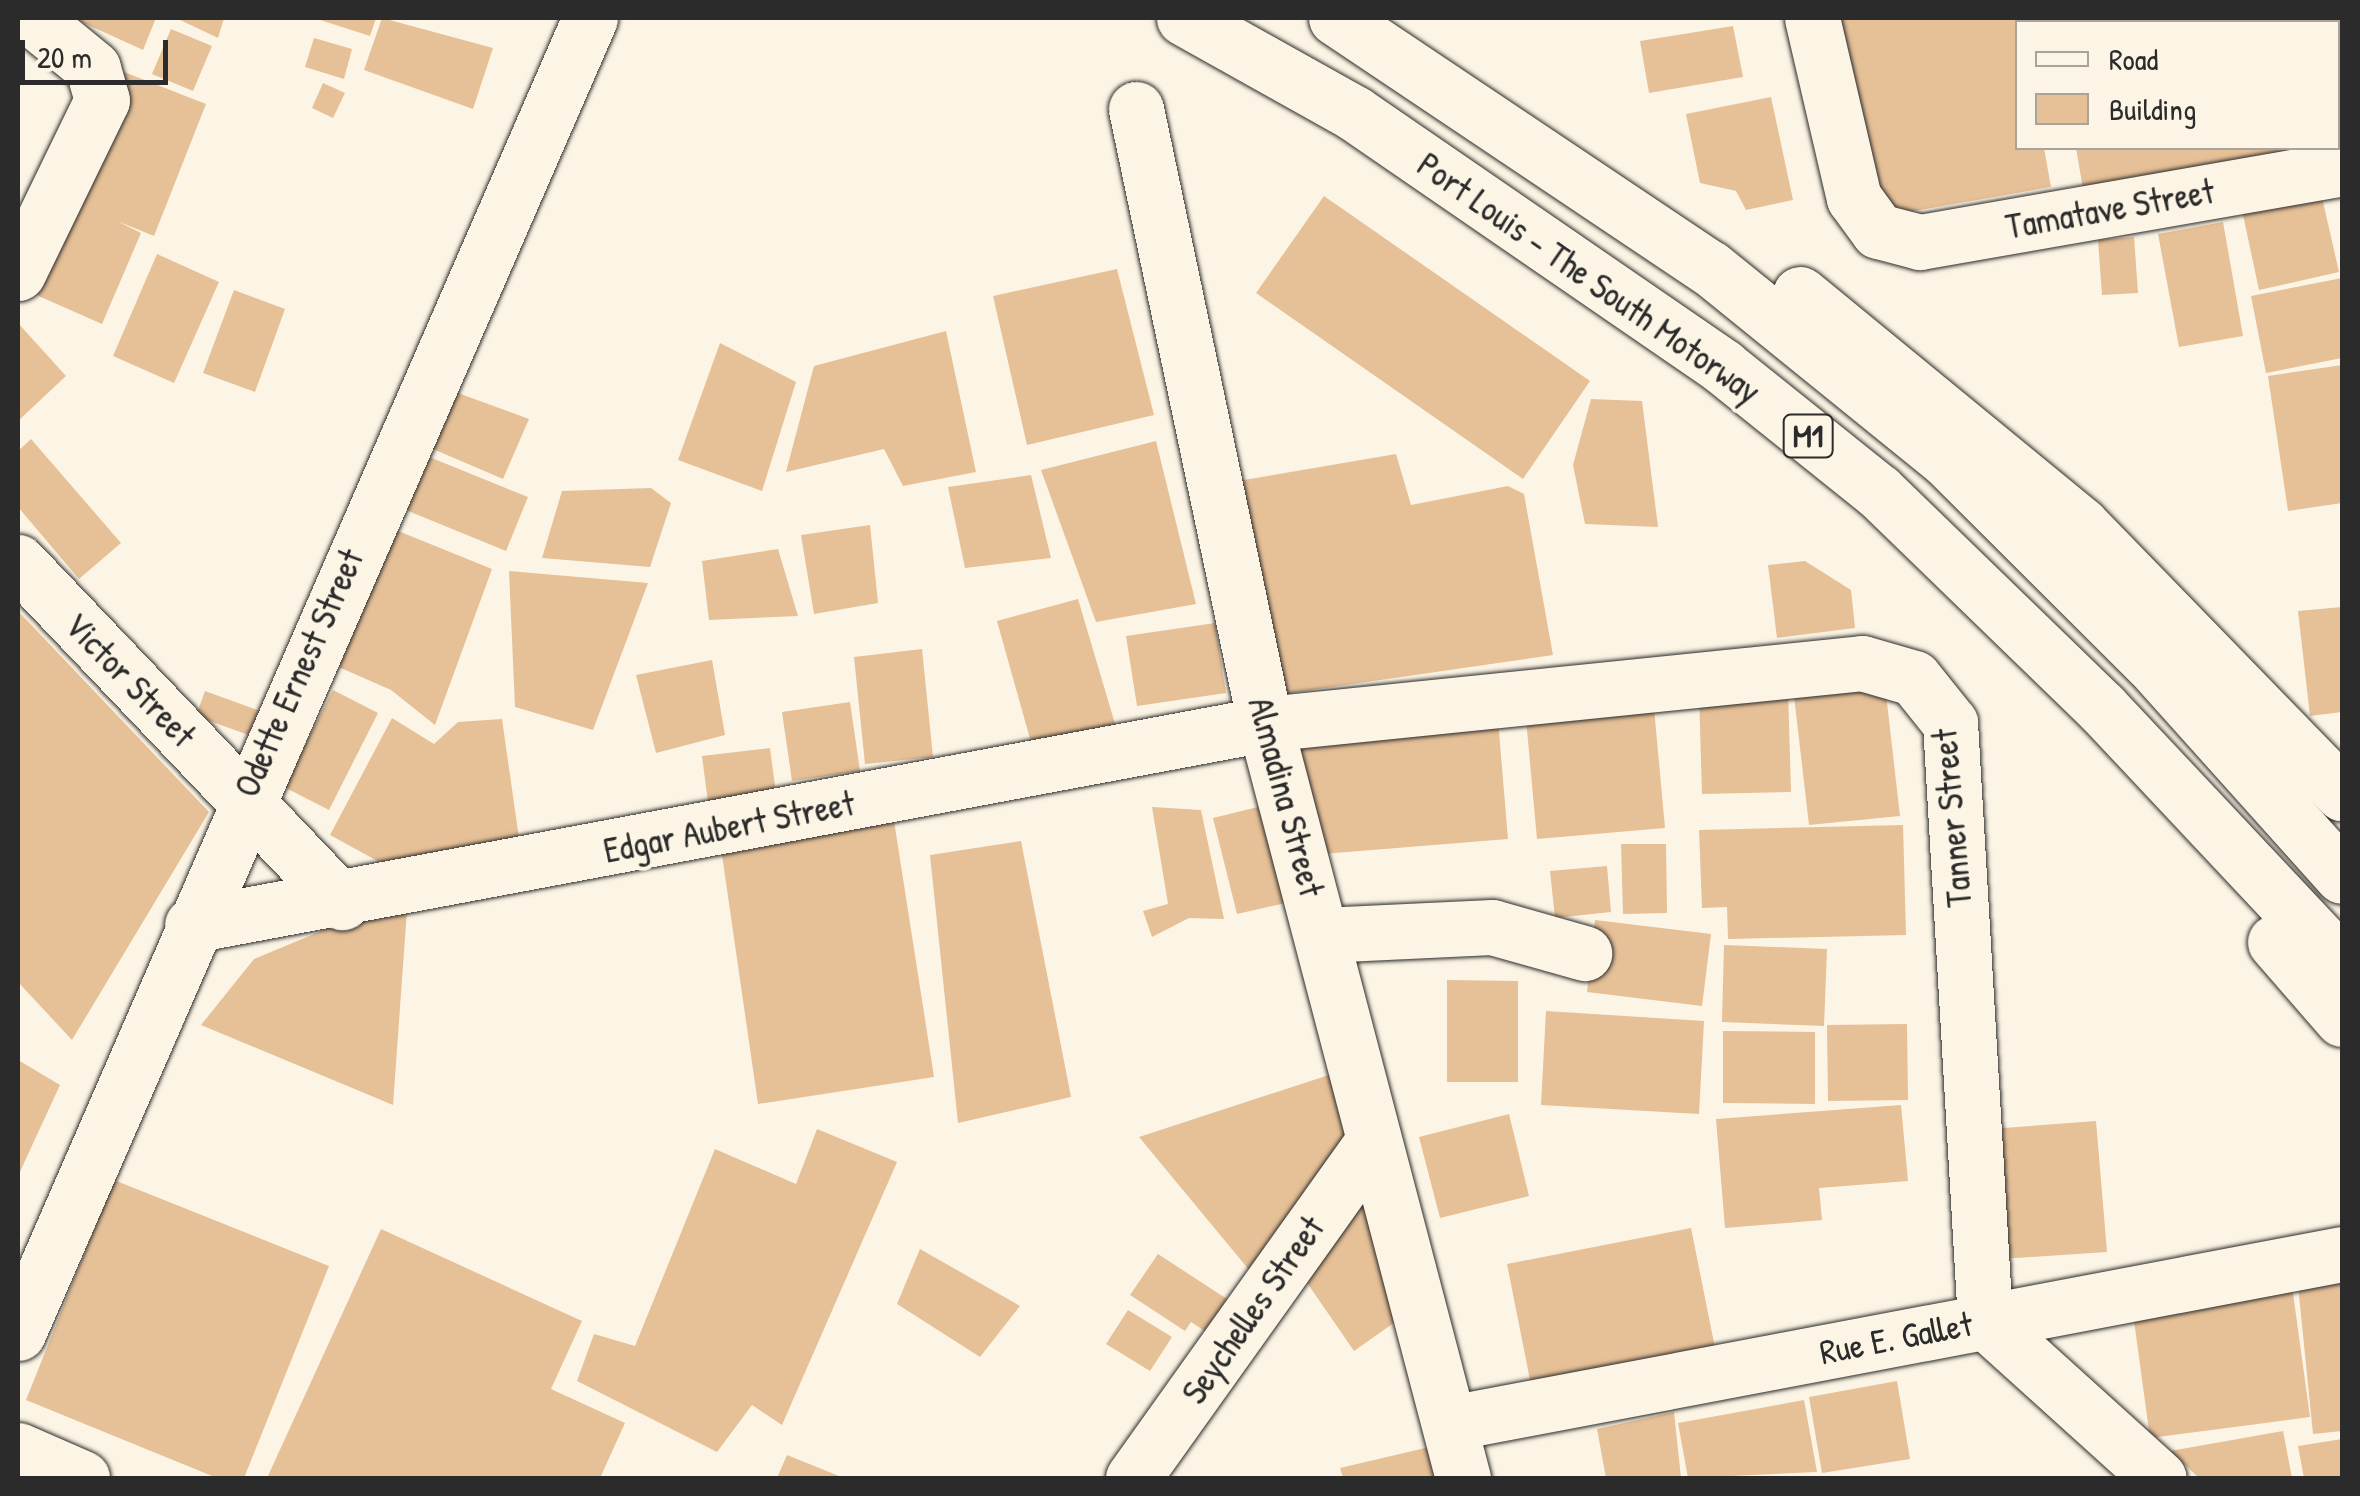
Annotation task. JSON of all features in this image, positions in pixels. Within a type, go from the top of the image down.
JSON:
[{"type":"main road","points":[[18,272],[102,100],[93,68],[32,18]]},
{"type":"main road","name":"Odette Ernest Street","points":[[18,1333],[243,798],[590,18]]},
{"type":"main road","name":"Port Louis – The South Motorway","points":[[1184,18],[1354,113],[1724,368],[1878,491],[2102,708],[2342,964]]},
{"type":"main road","name":"Port Louis – The South Motorway","points":[[1336,18],[1454,89],[1710,268],[1946,459],[2151,663],[2342,876]]},
{"type":"main road","name":"Tamatave Street","points":[[1812,18],[1854,198],[1878,231],[1920,242],[2342,168]]},
{"type":"main road","points":[[1454,89],[1724,238],[1891,362],[2081,525],[2342,793]]},
{"type":"main road","name":"Almadina Street","points":[[1136,109],[1265,724],[1463,1478]]},
{"type":"main road","points":[[1878,491],[2342,1018]]},
{"type":"main road","name":"Victor Street","points":[[18,562],[342,902]]},
{"type":"main road","name":"Tanner Street","points":[[1265,724],[1862,662],[1914,678],[1950,723],[1985,1321]]},
{"type":"main road","name":"Edgar Aubert Street","points":[[192,926],[342,902],[1265,724]]},
{"type":"main road","points":[[1322,935],[1492,927],[1584,954]]},
{"type":"main road","name":"Seychelles Street","points":[[1133,1478],[1373,1142]]},
{"type":"main road","name":"Rue E. Gallet","points":[[1450,1423],[2342,1254]]},
{"type":"main road","points":[[1985,1321],[2160,1478]]},
{"type":"main road","points":[[18,1450],[82,1478]]},
{"type":"building","points":[[73,18],[156,18],[143,50]]},
{"type":"building","points":[[176,18],[224,18],[218,38]]},
{"type":"building","points":[[314,18],[376,18],[370,36]]},
{"type":"building","points":[[382,18],[493,48],[473,109],[364,70]]},
{"type":"building","points":[[1836,18],[2021,18],[2015,20],[2015,150],[2044,150],[2051,187],[1903,213],[1869,203]]},
{"type":"building","points":[[2052,18],[2292,20],[2052,20]]},
{"type":"building","points":[[1733,26],[1743,77],[1649,93],[1640,41]]},
{"type":"building","points":[[171,29],[212,46],[193,91],[152,74]]},
{"type":"building","points":[[314,38],[352,49],[344,79],[305,67]]},
{"type":"building","points":[[124,72],[206,104],[154,236],[117,221],[141,233],[102,324],[34,294]]},
{"type":"building","points":[[323,83],[345,93],[333,118],[312,108]]},
{"type":"building","points":[[1771,97],[1793,200],[1746,210],[1736,191],[1700,183],[1686,114]]},
{"type":"building","points":[[2076,150],[2297,150],[2083,189]]},
{"type":"building","points":[[2321,193],[2339,272],[2259,290],[2242,210]]},
{"type":"building","points":[[1324,196],[1590,381],[1523,479],[1256,293]]},
{"type":"building","points":[[2223,222],[2243,336],[2179,347],[2158,234]]},
{"type":"building","points":[[2134,237],[2138,293],[2102,295],[2098,240]]},
{"type":"building","points":[[157,254],[219,282],[174,383],[113,356]]},
{"type":"building","points":[[1117,269],[1154,415],[1027,445],[993,296]]},
{"type":"building","points":[[2342,278],[2342,358],[2266,373],[2251,296]]},
{"type":"building","points":[[234,290],[285,309],[255,392],[203,373]]},
{"type":"building","points":[[18,323],[66,376],[18,421]]},
{"type":"building","points":[[946,331],[976,472],[903,486],[884,449],[786,472],[814,366]]},
{"type":"building","points":[[720,343],[796,382],[762,491],[678,460]]},
{"type":"building","points":[[2342,365],[2342,503],[2288,511],[2268,376]]},
{"type":"building","points":[[447,389],[529,419],[503,479],[426,446]]},
{"type":"building","points":[[1591,399],[1642,401],[1658,527],[1585,524],[1573,465]]},
{"type":"building","points":[[31,439],[121,543],[79,579],[18,507],[18,451]]},
{"type":"building","points":[[1156,441],[1196,604],[1096,622],[1041,470]]},
{"type":"building","points":[[417,452],[528,497],[506,551],[396,506]]},
{"type":"building","points":[[1396,454],[1411,505],[1508,486],[1524,494],[1553,655],[1283,694],[1238,481]]},
{"type":"building","points":[[1031,475],[1051,558],[965,568],[948,487]]},
{"type":"building","points":[[651,488],[671,503],[650,567],[542,558],[562,491]]},
{"type":"building","points":[[376,522],[492,569],[435,725],[391,690],[318,658]]},
{"type":"building","points":[[870,525],[878,603],[814,614],[801,535]]},
{"type":"building","points":[[778,549],[798,616],[709,620],[702,561]]},
{"type":"building","points":[[1805,561],[1851,590],[1855,628],[1777,638],[1768,565]]},
{"type":"building","points":[[509,571],[648,583],[593,730],[515,707]]},
{"type":"building","points":[[1078,599],[1118,734],[1034,753],[997,621]]},
{"type":"building","points":[[2342,607],[2342,712],[2310,716],[2298,611]]},
{"type":"building","points":[[18,611],[209,812],[72,1040],[18,982]]},
{"type":"building","points":[[1215,623],[1226,693],[1137,706],[1126,636]]},
{"type":"building","points":[[922,649],[933,757],[865,764],[854,657]]},
{"type":"building","points":[[712,660],[725,735],[656,753],[636,675]]},
{"type":"building","points":[[1885,685],[1900,816],[1809,825],[1794,696]]},
{"type":"building","points":[[333,690],[378,713],[329,810],[284,787]]},
{"type":"building","points":[[205,691],[263,712],[254,737],[196,716]]},
{"type":"building","points":[[1788,691],[1791,792],[1702,794],[1699,693]]},
{"type":"building","points":[[850,702],[860,771],[792,781],[782,712]]},
{"type":"building","points":[[1654,708],[1665,828],[1537,839],[1526,719]]},
{"type":"building","points":[[392,718],[434,744],[458,722],[502,719],[520,845],[383,864],[330,835]]},
{"type":"building","points":[[1498,720],[1508,839],[1310,855],[1300,738]]},
{"type":"building","points":[[770,748],[777,801],[709,810],[702,756]]},
{"type":"building","points":[[1266,805],[1290,902],[1237,914],[1213,818]]},
{"type":"building","points":[[1152,807],[1201,810],[1224,919],[1189,918],[1152,937],[1143,911],[1168,904]]},
{"type":"building","points":[[894,821],[934,1077],[758,1104],[722,855]]},
{"type":"building","points":[[1903,825],[1906,935],[1728,939],[1727,907],[1702,908],[1699,830]]},
{"type":"building","points":[[1021,841],[1071,1097],[958,1123],[930,855]]},
{"type":"building","points":[[1621,844],[1666,844],[1667,913],[1623,914]]},
{"type":"building","points":[[1607,866],[1611,912],[1555,918],[1550,871]]},
{"type":"building","points":[[407,910],[393,1105],[201,1025],[254,959],[331,927]]},
{"type":"building","points":[[1595,920],[1711,934],[1702,1006],[1587,992]]},
{"type":"building","points":[[1724,945],[1827,949],[1824,1026],[1722,1022]]},
{"type":"building","points":[[1447,980],[1518,981],[1518,1082],[1447,1082]]},
{"type":"building","points":[[1546,1011],[1704,1021],[1699,1114],[1541,1105]]},
{"type":"building","points":[[1907,1024],[1908,1100],[1828,1101],[1827,1025]]},
{"type":"building","points":[[1723,1031],[1815,1032],[1815,1104],[1723,1103]]},
{"type":"building","points":[[18,1060],[60,1085],[18,1176]]},
{"type":"building","points":[[1335,1073],[1358,1153],[1250,1271],[1139,1137]]},
{"type":"building","points":[[1901,1105],[1908,1181],[1819,1188],[1822,1220],[1725,1228],[1716,1119]]},
{"type":"building","points":[[1509,1114],[1529,1196],[1440,1218],[1419,1137]]},
{"type":"building","points":[[2096,1121],[2107,1252],[2000,1259],[1990,1129]]},
{"type":"building","points":[[817,1129],[897,1162],[782,1425],[752,1405],[717,1452],[577,1381],[594,1334],[635,1346],[715,1149],[796,1184]]},
{"type":"building","points":[[114,1180],[329,1266],[244,1478],[217,1478],[26,1400]]},
{"type":"building","points":[[1354,1204],[1383,1211],[1405,1315],[1354,1351],[1301,1274]]},
{"type":"building","points":[[1691,1228],[1715,1348],[1531,1385],[1507,1264]]},
{"type":"building","points":[[381,1229],[582,1321],[551,1389],[625,1423],[600,1478],[267,1478]]},
{"type":"building","points":[[920,1249],[1020,1306],[980,1357],[897,1304]]},
{"type":"building","points":[[1158,1254],[1230,1301],[1211,1335],[1191,1322],[1185,1331],[1130,1295]]},
{"type":"building","points":[[2342,1281],[2342,1431],[2313,1434],[2298,1285]]},
{"type":"building","points":[[2292,1286],[2310,1417],[2150,1438],[2132,1306]]},
{"type":"building","points":[[1128,1310],[1172,1337],[1150,1371],[1106,1344]]},
{"type":"building","points":[[1897,1381],[1910,1459],[1822,1473],[1809,1397]]},
{"type":"building","points":[[1804,1400],[1817,1472],[1688,1478],[1678,1423]]},
{"type":"building","points":[[1674,1412],[1681,1478],[1606,1478],[1597,1429]]},
{"type":"building","points":[[2283,1431],[2292,1478],[2199,1478],[2170,1451]]},
{"type":"building","points":[[2342,1439],[2342,1478],[2304,1478],[2298,1446]]},
{"type":"building","points":[[1438,1445],[1446,1478],[1343,1478],[1340,1468]]},
{"type":"building","points":[[787,1455],[844,1478],[777,1478]]}]
